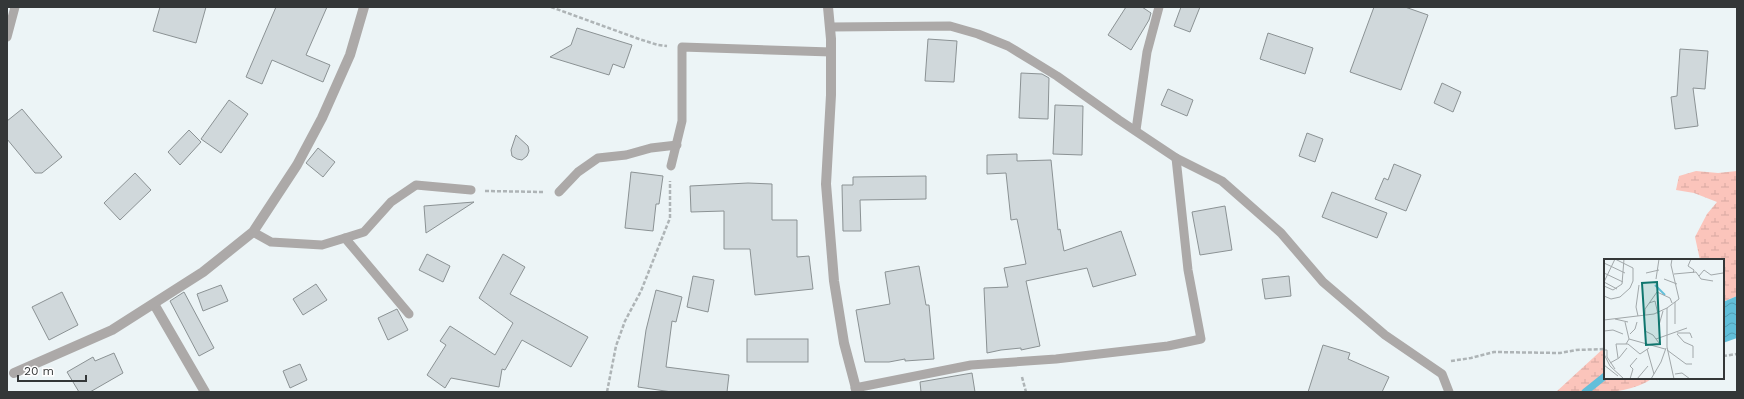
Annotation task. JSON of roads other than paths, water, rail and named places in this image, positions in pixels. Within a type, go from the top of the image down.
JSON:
[{"type":"street","points":[[14,373],[112,330],[203,272],[253,232],[297,165],[322,118],[350,55],[364,7]]},
{"type":"street","points":[[828,7],[831,52],[831,95],[826,184],[834,281],[844,343],[856,390]]},
{"type":"street","points":[[154,304],[205,392]]},
{"type":"lane","points":[[7,37],[15,7]]},
{"type":"lane","points":[[1136,130],[1147,52],[1159,7]]},
{"type":"lane","points":[[830,27],[950,26],[978,34],[1008,46],[1057,76],[1176,158],[1222,181],[1281,233],[1323,282],[1385,335],[1442,374],[1449,392]]},
{"type":"lane","points":[[671,166],[682,122],[682,47],[831,52]]},
{"type":"lane","points":[[559,192],[578,172],[598,158],[626,155],[651,148],[677,145]]},
{"type":"lane","points":[[856,390],[971,365],[1078,356],[1168,346],[1201,339],[1188,270],[1176,158]]},
{"type":"lane","points":[[253,232],[271,242],[322,245],[364,232],[391,202],[416,185],[471,190]]},
{"type":"lane","points":[[345,238],[409,314]]},
{"type":"water","points":[[1737,296],[1737,338],[1724,343],[1724,302]]},
{"type":"waterway","points":[[1585,392],[1604,377]]}]
